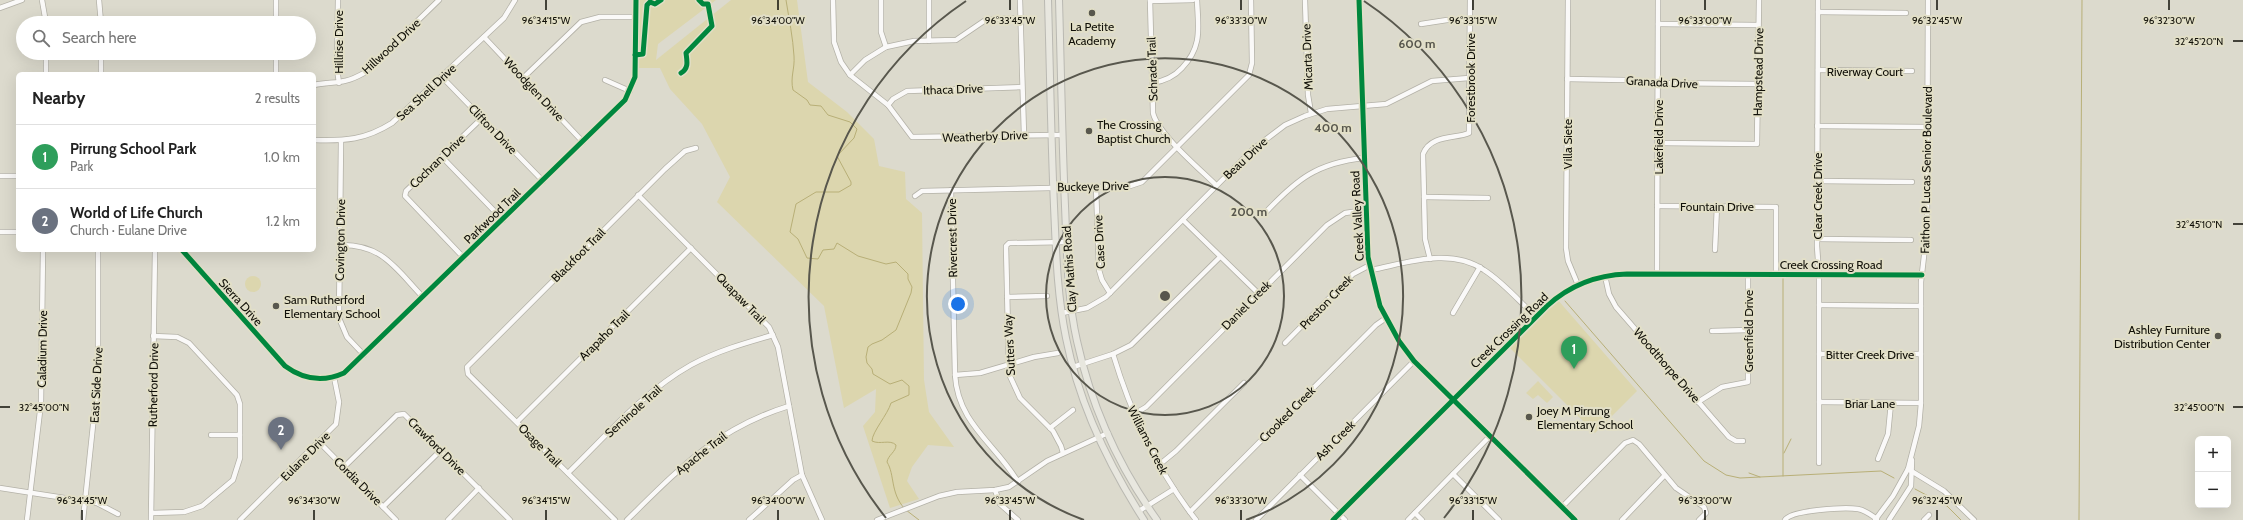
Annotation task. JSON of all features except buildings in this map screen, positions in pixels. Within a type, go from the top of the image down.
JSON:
[{"type":"main road","name":"Clay Mathis Road","points":[[1048,0],[1053,187],[1062,313],[1073,367],[1098,438],[1126,492],[1144,520]]},
{"type":"main road","name":"Clay Mathis Road","points":[[1059,0],[1066,242],[1072,312],[1082,365],[1108,433],[1122,464],[1157,520]]},
{"type":"main road","points":[[1048,22],[1060,21]]},
{"type":"street","points":[[0,8],[22,0]]},
{"type":"street","points":[[42,0],[45,16]]},
{"type":"street","points":[[99,0],[100,16]]},
{"type":"street","points":[[276,0],[276,16]]},
{"type":"street","name":"Hillrise Drive","points":[[338,0],[337,69],[339,83]]},
{"type":"street","name":"Hillwood Drive","points":[[316,85],[353,80],[364,73],[439,0]]},
{"type":"street","name":"Sea Shell Drive","points":[[316,140],[341,141],[376,133],[392,123],[504,18],[515,0]]},
{"type":"street","name":"Parkwood Trail","points":[[285,366],[292,371],[312,378],[334,377],[352,368],[619,107],[630,91],[635,72],[636,0]]},
{"type":"street","points":[[833,0],[834,42],[841,62],[850,75],[888,105]]},
{"type":"street","points":[[882,0],[881,32],[886,47]]},
{"type":"street","points":[[929,0],[929,41]]},
{"type":"street","points":[[1020,0],[1024,135]]},
{"type":"street","points":[[1150,1],[1193,0]]},
{"type":"street","points":[[1152,83],[1168,80],[1175,75],[1195,52],[1198,36],[1197,0]]},
{"type":"street","name":"Buckeye Drive","points":[[915,196],[922,191],[1130,186],[1142,182],[1244,82],[1251,71],[1250,0]]},
{"type":"street","name":"Micarta Drive","points":[[1305,0],[1308,95],[1311,114]]},
{"type":"street","name":"Creek Valley Road","points":[[1359,0],[1366,210],[1370,267],[1378,300],[1399,341],[1414,361],[1575,520]]},
{"type":"street","name":"Forestbrook Drive","points":[[1424,197],[1423,157],[1425,150],[1442,138],[1469,132],[1470,0]]},
{"type":"street","name":"Villa Siete","points":[[1568,0],[1566,248],[1568,261],[1578,285]]},
{"type":"street","name":"Lakefield Drive","points":[[1657,274],[1658,0]]},
{"type":"street","name":"Hampstead Drive","points":[[1658,143],[1757,144],[1759,0]]},
{"type":"street","name":"Clear Creek Drive","points":[[1818,0],[1817,239],[1819,274],[1819,463]]},
{"type":"street","name":"Faithon P Lucas Senior Boulevard","points":[[1876,520],[1893,496],[1908,469],[1918,437],[1921,403],[1922,275],[1927,230],[1928,0]]},
{"type":"street","name":"Schrade Trail","points":[[1150,1],[1152,83],[1156,121],[1178,148],[1216,186]]},
{"type":"street","points":[[1818,12],[1906,13]]},
{"type":"street","points":[[523,78],[581,22],[600,17],[636,17]]},
{"type":"street","points":[[850,75],[865,60],[886,47],[914,41],[956,40],[978,24],[992,19],[1020,18]]},
{"type":"street","points":[[1421,24],[1448,20],[1470,20]]},
{"type":"street","points":[[1658,24],[1758,25]]},
{"type":"street","name":"Woodglen Drive","points":[[484,37],[583,142]]},
{"type":"street","points":[[46,60],[46,72]]},
{"type":"street","points":[[101,60],[101,72]]},
{"type":"street","points":[[276,60],[276,72]]},
{"type":"street","name":"Riverway Court","points":[[1818,70],[1912,71]]},
{"type":"street","name":"Clifton Drive","points":[[442,77],[543,181]]},
{"type":"street","name":"Beau Drive","points":[[1062,313],[1072,312],[1093,306],[1110,293],[1216,186],[1268,137],[1292,122],[1311,114],[1334,108],[1390,102],[1432,81],[1469,78]]},
{"type":"street","name":"Granada Drive","points":[[1567,79],[1625,80],[1658,84],[1758,84]]},
{"type":"street","points":[[605,80],[630,91]]},
{"type":"street","name":"Ithaca Drive","points":[[888,105],[893,99],[907,91],[1022,87]]},
{"type":"street","name":"Weatherby Drive","points":[[888,105],[902,121],[909,135],[916,138],[1051,134],[1062,135]]},
{"type":"street","name":"Cochran Drive","points":[[464,258],[405,196],[406,191],[482,118]]},
{"type":"street","points":[[1817,126],[1927,127]]},
{"type":"street","name":"Covington Drive","points":[[341,141],[340,323],[347,337],[364,355]]},
{"type":"street","name":"Blackfoot Trail","points":[[466,369],[469,362],[638,195],[684,151],[696,148]]},
{"type":"street","points":[[442,157],[503,220]]},
{"type":"street","points":[[1265,212],[1292,185],[1310,172],[1335,162],[1364,158]]},
{"type":"street","points":[[0,176],[16,176]]},
{"type":"street","points":[[1817,181],[1912,182]]},
{"type":"street","name":"Case Drive","points":[[1096,187],[1099,270],[1102,280],[1110,293]]},
{"type":"street","name":"Rivercrest Drive","points":[[951,190],[955,375],[959,398],[972,425],[1005,461],[1018,482]]},
{"type":"street","name":"Quapaw Trail","points":[[638,195],[765,322],[773,335],[778,347],[802,475],[822,520]]},
{"type":"street","points":[[1430,259],[1425,240],[1424,197],[1488,198]]},
{"type":"street","name":"Fountain Drive","points":[[1657,206],[1776,207],[1776,274]]},
{"type":"street","points":[[1715,250],[1717,206]]},
{"type":"street","name":"Daniel Creek","points":[[1134,414],[1150,403],[1331,221],[1349,212],[1366,210]]},
{"type":"street","points":[[1183,220],[1258,293]]},
{"type":"street","points":[[0,232],[16,232]]},
{"type":"street","points":[[1817,239],[1912,240]]},
{"type":"street","points":[[1056,242],[1066,242]]},
{"type":"street","name":"Sutters Way","points":[[1056,242],[1007,244],[1006,246],[1008,366],[1011,381],[1020,398],[1050,428],[1058,439],[1063,453]]},
{"type":"street","points":[[340,245],[363,246],[376,251],[423,297]]},
{"type":"street","name":"Arapaho Trail","points":[[517,422],[691,248]]},
{"type":"street","name":"Caladium Drive","points":[[27,520],[41,403],[43,252]]},
{"type":"street","name":"East Side Drive","points":[[83,520],[98,378],[98,252]]},
{"type":"street","name":"Rutherford Drive","points":[[151,520],[155,252]]},
{"type":"street","name":"Sierra Drive","points":[[184,252],[285,366]]},
{"type":"street","points":[[1073,367],[1113,354],[1140,338],[1220,257]]},
{"type":"street","name":"Preston Creek","points":[[1285,343],[1352,274],[1370,267],[1430,259],[1456,258],[1480,267],[1492,275],[1536,317]]},
{"type":"street","points":[[1453,313],[1480,267]]},
{"type":"street","name":"Creek Crossing Road","points":[[1333,520],[1554,299],[1578,285],[1604,276],[1657,274],[1922,275]]},
{"type":"street","name":"Greenfield Drive","points":[[1698,402],[1722,387],[1748,382],[1748,274]]},
{"type":"street","name":"Woodthorpe Drive","points":[[1604,276],[1609,294],[1616,307],[1729,437],[1736,441],[1742,441]]},
{"type":"street","points":[[1007,297],[1047,296]]},
{"type":"street","points":[[1819,305],[1921,306]]},
{"type":"street","name":"Crooked Creek","points":[[1190,512],[1376,325],[1386,318]]},
{"type":"street","points":[[1712,331],[1748,330]]},
{"type":"street","name":"Seminole Trail","points":[[568,473],[646,396],[677,374],[723,350],[773,335]]},
{"type":"street","points":[[152,513],[184,512],[208,502],[233,480],[240,458],[240,404],[237,395],[189,343],[177,337],[153,336]]},
{"type":"street","points":[[955,375],[980,373],[1008,366],[1034,357],[1058,353]]},
{"type":"street","name":"Williams Creek","points":[[1113,354],[1134,414],[1159,465],[1196,520]]},
{"type":"street","name":"Bitter Creek Drive","points":[[1819,354],[1921,354]]},
{"type":"street","name":"Ash Creek","points":[[1256,520],[1414,361]]},
{"type":"street","name":"Osage Trail","points":[[466,369],[468,374],[615,520]]},
{"type":"street","name":"Eulane Drive","points":[[240,520],[333,428],[338,419],[339,396],[334,377]]},
{"type":"street","points":[[1159,465],[1176,451],[1244,383]]},
{"type":"street","name":"Briar Lane","points":[[1819,402],[1921,403]]},
{"type":"street","points":[[1878,459],[1888,434],[1891,403]]},
{"type":"street","name":"Apache Trail","points":[[627,520],[677,471],[710,444],[745,422],[789,406]]},
{"type":"street","points":[[1050,428],[1073,410]]},
{"type":"street","name":"Crawford Drive","points":[[344,467],[400,413],[406,415],[510,520]]},
{"type":"street","points":[[877,520],[914,504],[957,492],[995,490],[1018,482],[1047,461],[1108,433]]},
{"type":"street","points":[[211,435],[240,435]]},
{"type":"street","points":[[1408,520],[1490,436]]},
{"type":"street","points":[[1562,507],[1625,443],[1630,440],[1639,444],[1664,476],[1681,492],[1704,507],[1706,513],[1699,520]]},
{"type":"street","name":"Cordia Drive","points":[[319,442],[396,520]]},
{"type":"street","points":[[383,507],[440,451]]},
{"type":"street","name":"Faithon P Lucas Senior Boulevard","points":[[1889,520],[1909,490],[1913,472],[1912,459]]},
{"type":"street","points":[[1908,469],[1944,491],[1974,520]]},
{"type":"street","points":[[1453,474],[1499,520]]},
{"type":"street","points":[[750,520],[793,480],[802,475]]},
{"type":"street","points":[[1300,475],[1345,520]]},
{"type":"street","points":[[1622,520],[1664,476]]},
{"type":"street","points":[[0,488],[97,503],[118,514]]},
{"type":"street","points":[[448,520],[479,488]]},
{"type":"street","points":[[1139,511],[1174,489]]},
{"type":"street","points":[[995,490],[1000,504],[1018,520]]},
{"type":"street","points":[[1785,520],[1790,515],[1799,512],[1855,509],[1864,511],[1876,520]]},
{"type":"street","points":[[1415,513],[1422,520]]},
{"type":"street","points":[[1924,520],[1929,515]]},
{"type":"shaded area","points":[[640,0],[716,0],[658,44],[656,60],[731,0],[797,0],[808,82],[847,112],[874,139],[879,166],[905,172],[906,199],[922,213],[924,380],[929,412],[954,447],[928,445],[912,467],[907,481],[919,499],[890,508],[863,426],[875,412],[876,389],[844,408],[824,306],[717,202],[730,177],[702,124],[670,89],[660,68],[638,68]]},
{"type":"shaded area","points":[[250,276],[256,276],[261,281],[259,290],[256,292],[250,292],[245,287],[245,281]]},
{"type":"shaded area","points":[[1557,299],[1637,391],[1595,433],[1509,347]]},
{"type":"shaded area","points":[[1538,381],[1553,397],[1547,403],[1538,395],[1533,399],[1526,393]]},
{"type":"waterway","points":[[786,0],[792,35],[794,61],[792,81],[793,90],[807,100],[810,105],[821,106],[828,115],[850,122],[857,129],[854,138],[837,156],[851,182],[851,185],[839,192],[816,192],[796,204],[790,232],[798,239],[807,258],[818,259],[823,250],[834,249],[837,243],[858,256],[886,264],[896,262],[908,274],[908,279],[912,287],[896,330],[882,340],[868,347],[866,357],[867,363],[872,369],[873,374],[890,384],[902,380],[909,386],[909,395],[891,403],[872,441],[891,442],[896,445],[895,450],[887,462],[897,496],[904,508]]},
{"type":"waterway","points":[[2079,520],[2082,0]]},
{"type":"waterway","points":[[1783,278],[1783,476]]},
{"type":"waterway","points":[[1565,301],[1704,461],[1726,475],[1740,478],[1881,471],[1894,478]]},
{"type":"waterway","points":[[1784,453],[1791,439]]},
{"type":"waterway","points":[[1749,473],[1760,477]]},
{"type":"waterway","points":[[1915,489],[1947,506],[1961,520]]},
{"type":"waterway","points":[[906,510],[919,520]]},
{"type":"cycle path","points":[[184,252],[285,366],[299,374],[314,378],[329,378],[344,373],[625,100],[635,77],[636,0]]},
{"type":"cycle path","points":[[635,55],[643,54],[647,5],[650,2],[655,4],[661,0]]},
{"type":"cycle path","points":[[681,73],[686,67],[686,53],[712,26],[708,4],[703,4],[699,0]]},
{"type":"cycle path","points":[[1359,0],[1368,257],[1380,306],[1399,341],[1414,361],[1575,520]]},
{"type":"cycle path","points":[[1333,520],[1547,306],[1565,292],[1584,282],[1605,276],[1627,274],[1922,275]]},
{"type":"place","name":"La Petite Academy","points":[[1092,13]]},
{"type":"place","name":"The Crossing Baptist Church","points":[[1089,131]]},
{"type":"place","name":"Sam Rutherford Elementary School","points":[[276,306]]},
{"type":"place","name":"Ashley Furniture Distribution Center","points":[[2218,336]]},
{"type":"place","name":"Pirrung School Park","points":[[1574,369]]},
{"type":"place","name":"Joey M Pirrung Elementary School","points":[[1529,417]]},
{"type":"place","name":"World of Life Church","points":[[281,450]]}]
